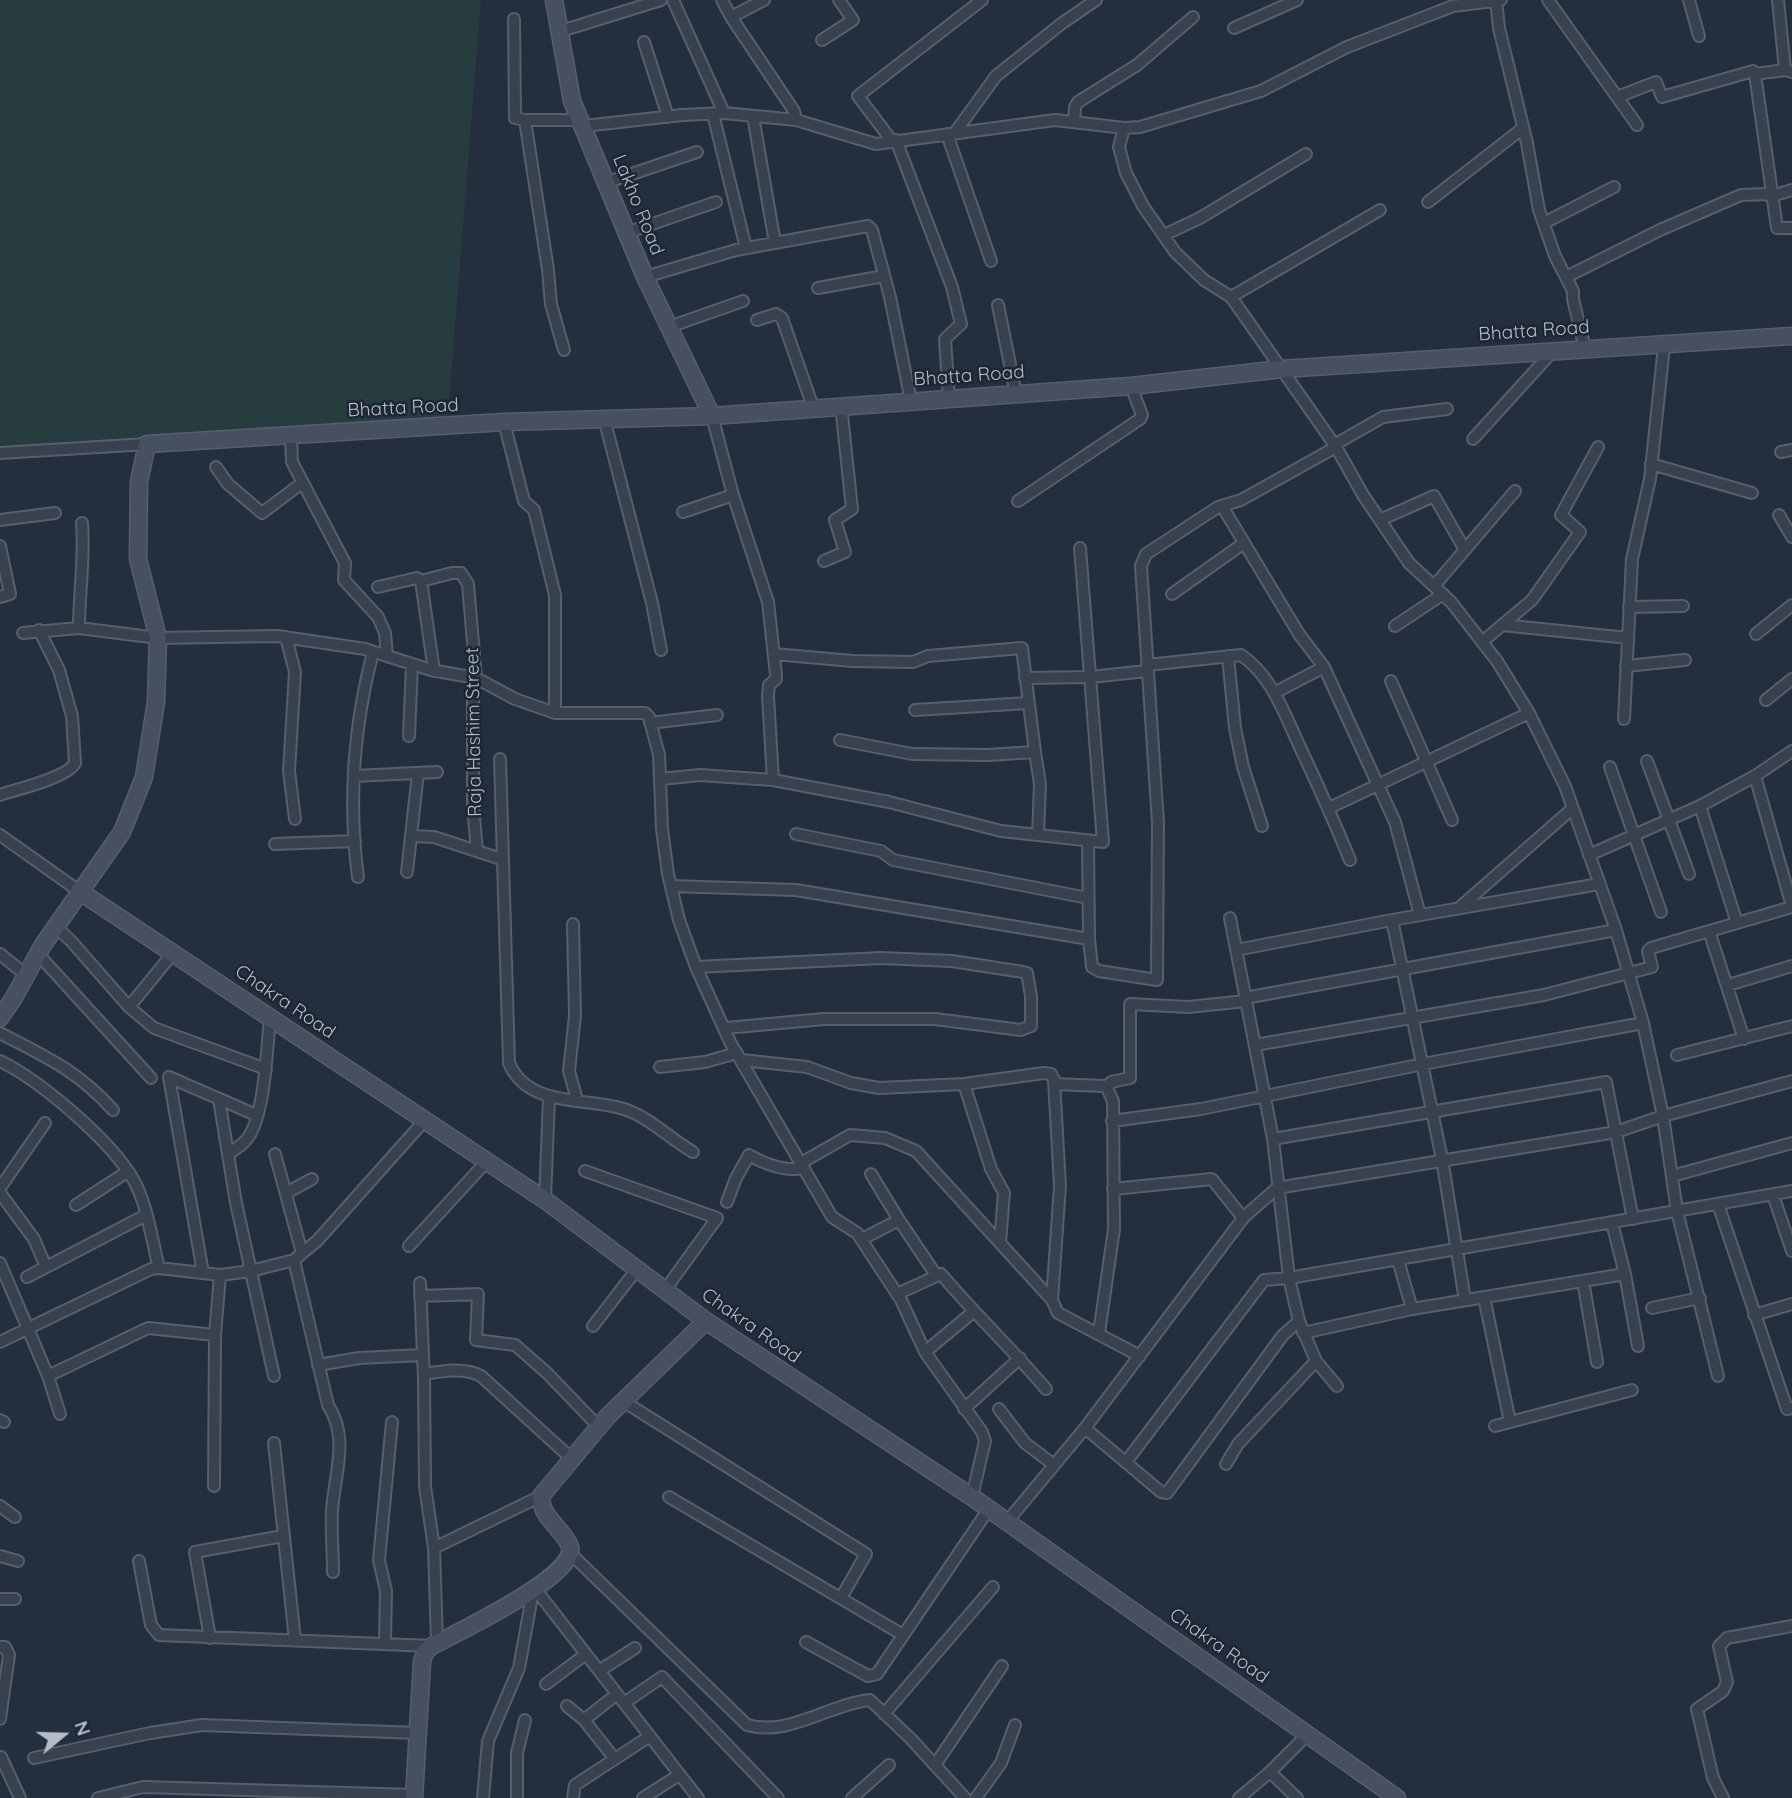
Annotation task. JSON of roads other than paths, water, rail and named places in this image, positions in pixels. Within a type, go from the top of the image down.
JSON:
[{"type":"main road","name":"Lakho Road","points":[[555,0],[572,101],[645,277],[712,416]]},
{"type":"main road","name":"Bhatta Road","points":[[147,444],[505,422],[712,416],[1131,386],[1282,369],[1792,336]]},
{"type":"main road","points":[[0,1018],[55,926],[122,832],[144,777],[156,702],[158,638],[138,559],[139,482],[147,444]]},
{"type":"main road","name":"Chakra Road","points":[[79,891],[545,1200],[706,1321],[972,1497],[1397,1798]]},
{"type":"main road","points":[[414,1797],[422,1662],[425,1652],[533,1591],[566,1561],[570,1546],[552,1523],[541,1502],[541,1496],[623,1401],[706,1321]]},
{"type":"street","points":[[561,31],[661,0]]},
{"type":"street","points":[[673,0],[719,114],[746,248]]},
{"type":"street","points":[[722,0],[794,111],[796,120]]},
{"type":"street","points":[[731,17],[764,0]]},
{"type":"street","points":[[822,40],[853,20],[839,0]]},
{"type":"street","points":[[948,398],[945,339],[961,324],[952,287],[894,141],[858,96],[982,0]]},
{"type":"street","points":[[1234,28],[1278,4],[1297,0]]},
{"type":"street","points":[[514,19],[515,118],[583,123],[719,114],[753,116],[796,120],[876,144],[1055,120],[1125,128],[1140,127],[1261,91],[1347,47],[1453,6],[1498,0],[1499,28],[1544,223],[1555,256],[1573,291],[1585,349]]},
{"type":"street","points":[[1548,0],[1637,125]]},
{"type":"street","points":[[1689,0],[1699,36]]},
{"type":"street","points":[[1617,97],[1656,82],[1662,97],[1753,71],[1755,74],[1789,71],[1778,0]]},
{"type":"street","points":[[950,134],[996,76],[1089,2]]},
{"type":"street","points":[[1074,122],[1078,102],[1137,65],[1193,18]]},
{"type":"street","points":[[644,42],[668,117]]},
{"type":"street","points":[[1755,74],[1777,228],[1792,228]]},
{"type":"street","points":[[753,116],[775,243]]},
{"type":"street","points":[[525,120],[551,304],[564,350]]},
{"type":"street","points":[[1125,128],[1119,147],[1126,173],[1143,206],[1175,251],[1204,280],[1231,297],[1335,446],[1409,563],[1443,594],[1482,642],[1529,713],[1565,786],[1616,930],[1643,1024],[1663,1116],[1678,1211],[1718,1376]]},
{"type":"street","points":[[1428,202],[1523,128]]},
{"type":"street","points":[[950,134],[991,261]]},
{"type":"street","points":[[605,183],[697,152]]},
{"type":"street","points":[[1164,235],[1200,218],[1306,153]]},
{"type":"street","points":[[1544,223],[1614,187]]},
{"type":"street","points":[[1566,277],[1660,230],[1741,195],[1772,196],[1792,190]]},
{"type":"street","points":[[626,233],[716,202]]},
{"type":"street","points":[[1231,297],[1380,210]]},
{"type":"street","points":[[645,277],[746,248],[868,226],[872,230],[884,276],[911,401]]},
{"type":"street","points":[[818,288],[884,276]]},
{"type":"street","points":[[669,327],[743,301]]},
{"type":"street","points":[[998,305],[1017,394]]},
{"type":"street","points":[[757,320],[776,314],[782,318],[813,407]]},
{"type":"street","points":[[1623,719],[1632,559],[1651,464],[1664,346]]},
{"type":"street","points":[[1473,439],[1553,351]]},
{"type":"street","points":[[1018,500],[1139,419],[1141,410],[1131,386]]},
{"type":"street","points":[[824,561],[845,552],[835,520],[852,509],[841,405]]},
{"type":"street","points":[[1088,841],[1089,939],[1092,967],[1099,971],[1157,980],[1158,823],[1142,559],[1222,506],[1263,489],[1383,417],[1447,410]]},
{"type":"street","points":[[712,416],[733,495],[768,601],[776,679],[769,685],[768,695],[773,779]]},
{"type":"street","points":[[604,418],[652,603],[661,650]]},
{"type":"street","points":[[505,422],[524,501],[534,510],[555,595],[555,713]]},
{"type":"street","points":[[291,436],[292,462],[345,563],[344,580],[378,617],[385,632],[387,656]]},
{"type":"street","points":[[0,453],[147,444]]},
{"type":"street","points":[[1482,642],[1532,600],[1580,532],[1561,515],[1598,447]]},
{"type":"street","points":[[1651,464],[1752,493]]},
{"type":"street","points":[[216,467],[228,485],[262,513],[302,483]]},
{"type":"street","points":[[1434,586],[1515,491]]},
{"type":"street","points":[[683,512],[733,495]]},
{"type":"street","points":[[1380,520],[1434,496],[1465,550]]},
{"type":"street","points":[[1222,506],[1299,634],[1324,667],[1395,822],[1420,915]]},
{"type":"street","points":[[0,520],[55,513]]},
{"type":"street","points":[[1779,515],[1792,537]]},
{"type":"street","points":[[79,628],[82,523]]},
{"type":"street","points":[[1172,594],[1244,543]]},
{"type":"street","points":[[0,546],[10,594],[0,597]]},
{"type":"street","points":[[661,779],[700,775],[773,779],[889,803],[1001,831],[1103,842],[1080,548]]},
{"type":"street","name":"Raja Hashim Street","points":[[421,581],[461,573],[468,584],[476,678],[473,688],[473,806],[477,851]]},
{"type":"street","points":[[378,587],[417,578],[421,581],[434,671]]},
{"type":"street","points":[[1395,626],[1443,594]]},
{"type":"street","points":[[1756,634],[1792,605]]},
{"type":"street","points":[[1629,607],[1683,606]]},
{"type":"street","points":[[1502,625],[1628,638]]},
{"type":"street","points":[[23,633],[79,628],[158,638],[286,637],[373,652],[434,671],[476,678],[514,699],[555,713],[645,713],[659,755],[662,829],[671,886],[679,920],[696,967],[726,1028],[730,1042],[832,1217],[862,1239],[897,1294],[925,1352],[982,1432],[985,1441],[972,1497]]},
{"type":"street","points":[[0,795],[61,775],[72,769],[75,763],[72,716],[59,670],[39,630]]},
{"type":"street","points":[[286,637],[295,672],[289,771],[295,819]]},
{"type":"street","points":[[774,654],[853,661],[913,662],[933,656],[1022,649],[1040,785],[1038,835]]},
{"type":"street","points":[[358,877],[352,812],[354,776],[364,688],[373,652]]},
{"type":"street","points":[[1025,678],[1090,677],[1241,655],[1254,664],[1274,693],[1329,808],[1350,860]]},
{"type":"street","points":[[1228,656],[1235,728],[1243,767],[1262,826]]},
{"type":"street","points":[[1626,666],[1685,660]]},
{"type":"street","points":[[409,736],[412,664]]},
{"type":"street","points":[[1274,693],[1324,667]]},
{"type":"street","points":[[1766,700],[1792,679]]},
{"type":"street","points":[[1391,681],[1452,820]]},
{"type":"street","points":[[915,710],[1028,703]]},
{"type":"street","points":[[1329,808],[1529,713]]},
{"type":"street","points":[[650,723],[717,715]]},
{"type":"street","points":[[840,740],[912,754],[987,755],[1035,752]]},
{"type":"street","points":[[1589,855],[1700,806],[1755,776],[1792,751]]},
{"type":"street","points":[[500,759],[509,1063],[514,1076],[522,1084],[549,1098],[577,1100],[625,1110],[651,1123],[670,1139],[693,1152]]},
{"type":"street","points":[[1647,761],[1667,821],[1689,874]]},
{"type":"street","points":[[1610,767],[1661,912]]},
{"type":"street","points":[[354,776],[437,772]]},
{"type":"street","points":[[407,873],[418,773]]},
{"type":"street","points":[[1255,1045],[1544,995],[1630,975],[1652,967],[1649,949],[1792,906],[1755,776]]},
{"type":"street","points":[[1700,806],[1737,923]]},
{"type":"street","points":[[1458,908],[1573,808]]},
{"type":"street","points":[[796,834],[881,851],[892,860],[1088,898]]},
{"type":"street","points":[[0,835],[79,891]]},
{"type":"street","points":[[412,836],[434,837],[501,859]]},
{"type":"street","points":[[275,845],[355,841]]},
{"type":"street","points":[[1236,950],[1600,884]]},
{"type":"street","points":[[671,886],[796,890],[1089,939]]},
{"type":"street","points":[[1230,918],[1273,1139],[1289,1278],[1303,1333],[1316,1362],[1337,1386]]},
{"type":"street","points":[[1392,920],[1443,1159],[1465,1300]]},
{"type":"street","points":[[573,924],[575,1016],[569,1071],[577,1100]]},
{"type":"street","points":[[55,926],[129,1007],[154,1028],[266,1069]]},
{"type":"street","points":[[1107,1088],[1111,1082],[1130,1078],[1130,1004],[1188,1007],[1245,1000],[1616,930]]},
{"type":"street","points":[[1709,931],[1744,1039]]},
{"type":"street","points":[[129,1007],[173,953]]},
{"type":"street","points":[[0,954],[26,975]]},
{"type":"street","points":[[38,954],[151,1079]]},
{"type":"street","points":[[696,967],[881,958],[952,961],[1027,973],[1030,982],[1031,1026],[1021,1030],[935,1019],[824,1019],[726,1028]]},
{"type":"street","points":[[1728,985],[1792,966]]},
{"type":"street","points":[[228,1154],[247,1139],[256,1115],[264,1085],[270,1017]]},
{"type":"street","points":[[1112,1121],[1201,1109],[1423,1064],[1643,1024]]},
{"type":"street","points":[[1677,1055],[1792,1026]]},
{"type":"street","points":[[0,1033],[69,1069],[93,1087],[113,1110]]},
{"type":"street","points":[[660,1067],[739,1056],[807,1067],[851,1083],[879,1088],[964,1084],[1051,1074],[1054,1084],[1060,1186],[1052,1300]]},
{"type":"street","points":[[0,1061],[54,1098],[109,1147],[134,1181],[146,1215],[159,1268]]},
{"type":"street","points":[[203,1273],[169,1077],[256,1115]]},
{"type":"street","points":[[1273,1139],[1606,1082],[1633,1219]]},
{"type":"street","points":[[1006,1523],[1085,1428],[1243,1218],[1277,1188],[1616,1132],[1663,1116],[1792,1082]]},
{"type":"street","points":[[964,1084],[991,1169],[1004,1193],[1000,1243]]},
{"type":"street","points":[[1054,1084],[1107,1088]]},
{"type":"street","points":[[1099,1333],[1114,1229],[1113,1101],[1107,1088]]},
{"type":"street","points":[[545,1200],[549,1098]]},
{"type":"street","points":[[219,1099],[236,1203],[274,1376]]},
{"type":"street","points":[[0,1342],[151,1269],[220,1275],[251,1271],[298,1257],[317,1241],[425,1120]]},
{"type":"street","points":[[45,1123],[0,1190],[34,1238],[47,1267]]},
{"type":"street","points":[[727,1202],[749,1155],[782,1168],[795,1170],[850,1135],[885,1138],[916,1152],[1052,1300],[1058,1313],[1140,1356]]},
{"type":"street","points":[[1672,1176],[1792,1143]]},
{"type":"street","points":[[275,1154],[286,1193],[318,1365],[328,1405],[334,1415],[341,1451],[332,1513],[333,1572]]},
{"type":"street","points":[[409,1246],[487,1161]]},
{"type":"street","points":[[585,1171],[717,1218],[665,1290]]},
{"type":"street","points":[[76,1205],[127,1172]]},
{"type":"street","points":[[871,1174],[936,1275]]},
{"type":"street","points":[[286,1193],[312,1179]]},
{"type":"street","points":[[1113,1189],[1212,1179],[1243,1218]]},
{"type":"street","points":[[1126,1462],[1260,1282],[1269,1278],[1289,1278],[1398,1260],[1792,1191]]},
{"type":"street","points":[[1773,1195],[1792,1251]]},
{"type":"street","points":[[1718,1204],[1787,1409],[1792,1408]]},
{"type":"street","points":[[27,1277],[146,1215]]},
{"type":"street","points":[[862,1239],[899,1220]]},
{"type":"street","points":[[1612,1223],[1639,1346]]},
{"type":"street","points":[[1398,1260],[1412,1309]]},
{"type":"street","points":[[0,1263],[48,1376],[60,1415]]},
{"type":"street","points":[[593,1326],[637,1269]]},
{"type":"street","points":[[897,1294],[941,1274],[1046,1389]]},
{"type":"street","points":[[1303,1333],[1412,1309],[1625,1274]]},
{"type":"street","points":[[214,1486],[215,1335],[220,1275]]},
{"type":"street","points":[[1583,1281],[1597,1362]]},
{"type":"street","points":[[139,1561],[147,1609],[155,1632],[164,1637],[434,1645],[434,1548],[425,1486],[424,1374],[419,1283]]},
{"type":"street","points":[[420,1296],[478,1294],[476,1340],[515,1345],[547,1373],[599,1427]]},
{"type":"street","points":[[1484,1297],[1510,1422]]},
{"type":"street","points":[[1652,1308],[1700,1298]]},
{"type":"street","points":[[1754,1315],[1792,1304]]},
{"type":"street","points":[[925,1352],[973,1312]]},
{"type":"street","points":[[1085,1428],[1161,1492],[1167,1493],[1283,1335],[1299,1321]]},
{"type":"street","points":[[48,1376],[148,1328],[215,1335]]},
{"type":"street","points":[[318,1365],[359,1358],[422,1355]]},
{"type":"street","points":[[964,1409],[1020,1358]]},
{"type":"street","points":[[1226,1464],[1238,1444],[1316,1362]]},
{"type":"street","points":[[424,1374],[472,1371],[481,1376],[572,1459]]},
{"type":"street","points":[[1495,1426],[1632,1390]]},
{"type":"street","points":[[623,1401],[866,1554],[841,1598]]},
{"type":"street","points":[[999,1409],[1026,1443],[1054,1465]]},
{"type":"street","points":[[385,1643],[386,1591],[379,1560],[392,1422]]},
{"type":"street","points":[[274,1443],[295,1640]]},
{"type":"street","points":[[434,1548],[541,1496]]},
{"type":"street","points":[[669,1497],[903,1635]]},
{"type":"street","points":[[0,1506],[15,1517]]},
{"type":"street","points":[[806,1642],[873,1676],[877,1674],[988,1510]]},
{"type":"street","points":[[211,1638],[195,1552],[284,1536]]},
{"type":"street","points":[[570,1553],[747,1725],[756,1728],[796,1723],[853,1703],[870,1700],[965,1798]]},
{"type":"street","points":[[0,1556],[18,1561]]},
{"type":"street","points":[[884,1714],[993,1587]]},
{"type":"street","points":[[483,1798],[488,1741],[519,1668],[533,1591],[540,1595],[698,1798]]},
{"type":"street","points":[[0,1600],[15,1599]]},
{"type":"street","points":[[1723,1798],[1713,1778],[1697,1709],[1723,1691],[1727,1682],[1719,1646],[1727,1638],[1792,1626]]},
{"type":"street","points":[[0,1647],[5,1647],[9,1655],[0,1719]]},
{"type":"street","points":[[599,1671],[635,1648]]},
{"type":"street","points":[[546,1684],[586,1654]]},
{"type":"street","points":[[935,1765],[1002,1666]]},
{"type":"street","points":[[584,1720],[620,1698],[663,1677],[778,1798]]},
{"type":"street","points":[[566,1706],[584,1720],[614,1758]]},
{"type":"street","points":[[517,1798],[517,1753],[526,1720]]},
{"type":"street","points":[[34,1758],[150,1733],[202,1725],[418,1733]]},
{"type":"street","points":[[976,1798],[1001,1763],[1015,1725]]},
{"type":"street","points":[[1240,1798],[1308,1734]]},
{"type":"street","points":[[573,1798],[576,1785],[650,1736]]},
{"type":"street","points":[[1,1757],[20,1798]]},
{"type":"street","points":[[852,1798],[889,1765]]},
{"type":"street","points":[[1270,1772],[1297,1798]]},
{"type":"street","points":[[643,1798],[679,1774]]},
{"type":"street","points":[[98,1798],[144,1787],[414,1797]]}]
